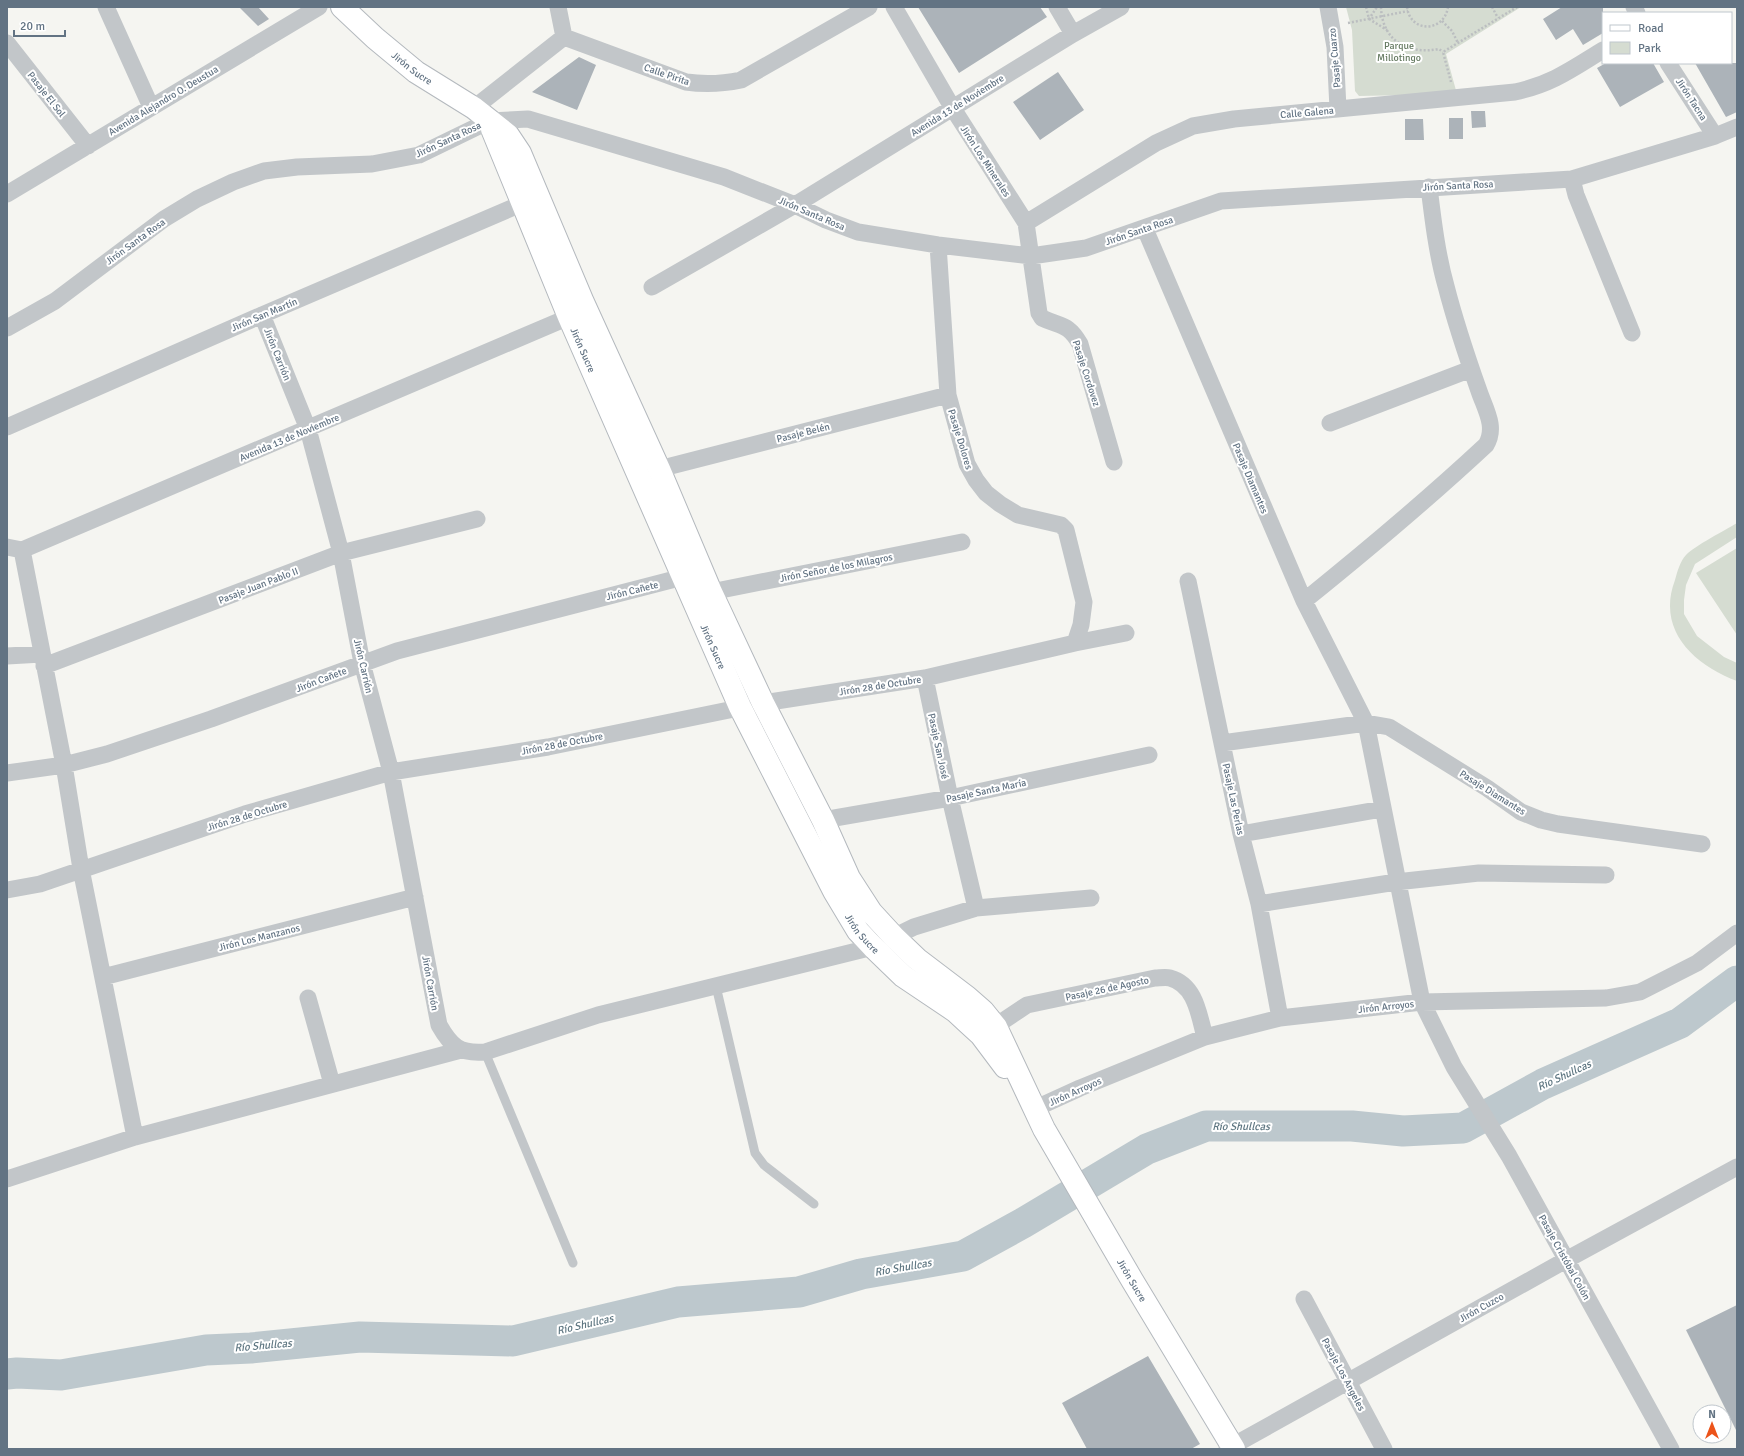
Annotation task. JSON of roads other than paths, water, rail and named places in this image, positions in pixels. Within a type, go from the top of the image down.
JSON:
[{"type":"street","points":[[106,7],[151,107]]},
{"type":"street","name":"Avenida Alejandro O. Deustua","points":[[7,194],[319,7]]},
{"type":"street","name":"Jirón Sucre","points":[[342,7],[375,38],[416,72],[481,114],[508,135],[520,153],[582,300],[659,469],[711,592],[763,703],[823,820],[849,878],[871,912],[894,937],[917,960],[967,997],[983,1012],[988,1031]]},
{"type":"street","points":[[481,114],[564,37],[558,7]]},
{"type":"street","name":"Calle Pirita","points":[[564,37],[686,82],[706,85],[722,84],[741,80],[869,7]]},
{"type":"street","name":"Jirón Los Minerales","points":[[894,7],[952,108],[1026,223],[1032,256]]},
{"type":"street","points":[[1057,7],[1073,34]]},
{"type":"street","name":"Avenida 13 de Noviembre","points":[[652,287],[795,206],[1073,34],[1121,7]]},
{"type":"street","name":"Pasaje Cuarzo","points":[[1328,7],[1335,47],[1338,110]]},
{"type":"street","name":"Pasaje El Sol","points":[[7,43],[88,146]]},
{"type":"street","name":"Calle Galena","points":[[1026,223],[1156,143],[1192,126],[1234,119],[1516,92],[1538,87],[1551,82],[1602,51]]},
{"type":"street","name":"Jirón Tacna","points":[[1669,64],[1715,136]]},
{"type":"street","name":"Jirón Sucre","points":[[481,114],[522,204],[569,317],[740,707],[834,891],[858,931],[903,976],[955,1012],[988,1031],[1008,1050],[1034,1110],[1044,1129],[1231,1448]]},
{"type":"street","name":"Jirón Santa Rosa","points":[[7,328],[55,301],[164,219],[197,199],[233,182],[264,171],[297,167],[372,164],[419,155],[481,114],[528,119],[724,177],[858,232],[938,245],[1032,256],[1086,248],[1145,229],[1221,201],[1572,178],[1715,136],[1737,127]]},
{"type":"street","points":[[1572,178],[1576,195],[1632,333]]},
{"type":"street","points":[[1304,601],[1385,536],[1486,445],[1490,438],[1491,424],[1471,369],[1446,286],[1428,187]]},
{"type":"street","name":"Jirón San Martín","points":[[7,428],[262,315],[522,204]]},
{"type":"street","name":"Pasaje Diamantes","points":[[1145,229],[1304,601],[1366,722],[1396,882],[1422,1002],[1454,1067]]},
{"type":"street","name":"Pasaje Dolores","points":[[938,245],[948,395],[967,464],[976,480],[986,493],[1018,515],[1061,525],[1066,530],[1084,602],[1081,625],[1075,643]]},
{"type":"street","name":"Pasaje Cordovez","points":[[1032,256],[1039,313],[1042,318],[1062,325],[1070,330],[1080,344],[1114,462]]},
{"type":"street","name":"Jirón Carrión","points":[[262,315],[308,429],[341,553],[362,663],[391,772],[439,1025],[449,1042],[460,1050]]},
{"type":"street","name":"Avenida 13 de Noviembre","points":[[15,549],[308,429],[569,317]]},
{"type":"street","points":[[1330,422],[1471,369]]},
{"type":"street","name":"Pasaje Belén","points":[[659,469],[948,395]]},
{"type":"street","name":"Pasaje Juan Pablo II","points":[[7,656],[43,660],[341,553],[477,519]]},
{"type":"street","name":"Jirón Señor de los Milagros","points":[[711,592],[962,542]]},
{"type":"street","points":[[15,549],[43,660],[64,765],[81,869],[135,1137]]},
{"type":"street","name":"Jirón Cañete","points":[[7,773],[64,765],[107,754],[198,724],[396,651],[682,577]]},
{"type":"street","name":"Pasaje Las Perlas","points":[[1188,581],[1242,834],[1259,904],[1280,1018]]},
{"type":"street","name":"Jirón 28 de Octubre","points":[[7,890],[40,884],[245,814],[391,772],[548,747],[740,707],[925,678],[1075,643],[1126,633]]},
{"type":"street","name":"Pasaje San José","points":[[925,678],[950,798],[976,908]]},
{"type":"street","points":[[1222,743],[1366,722]]},
{"type":"street","name":"Pasaje Diamantes","points":[[1366,722],[1397,731],[1521,812],[1541,820],[1558,824],[1702,844]]},
{"type":"street","name":"Pasaje Santa María","points":[[823,820],[950,798],[1149,755]]},
{"type":"street","points":[[1242,834],[1382,809]]},
{"type":"street","points":[[1259,904],[1396,882],[1479,873],[1606,874]]},
{"type":"street","name":"Jirón Los Manzanos","points":[[103,977],[415,897]]},
{"type":"street","points":[[7,1178],[135,1137],[332,1084],[460,1050],[474,1053],[485,1052],[598,1015],[873,947],[914,927],[976,908],[1091,898]]},
{"type":"street","name":"Jirón Arroyos","points":[[1034,1110],[1080,1088],[1205,1037],[1280,1018],[1422,1002],[1606,998],[1640,992],[1697,963],[1737,933]]},
{"type":"street","name":"Pasaje 26 de Agosto","points":[[988,1031],[1027,1005],[1154,978],[1170,978],[1181,983],[1188,989],[1194,999],[1205,1037]]},
{"type":"street","points":[[308,998],[332,1084]]},
{"type":"street","name":"Pasaje Cristóbal Colón","points":[[1454,1067],[1509,1156],[1671,1449]]},
{"type":"street","name":"Jirón Cuzco","points":[[1231,1448],[1348,1381],[1737,1167]]},
{"type":"street","name":"Pasaje Los Angeles","points":[[1304,1299],[1384,1449]]},
{"type":"lane","points":[[716,986],[755,1153],[764,1165],[814,1204]]},
{"type":"lane","points":[[485,1052],[573,1263]]},
{"type":"waterway","name":"Río Shullcas","points":[[7,1374],[61,1375],[206,1350],[251,1348],[360,1337],[513,1341],[678,1302],[799,1292],[861,1274],[963,1256],[1023,1223],[1147,1149],[1206,1126],[1352,1126],[1403,1131],[1463,1128],[1543,1084],[1680,1023],[1737,981]]},
{"type":"park label","name":"Parque Millotingo","points":[[1399,50]]}]
